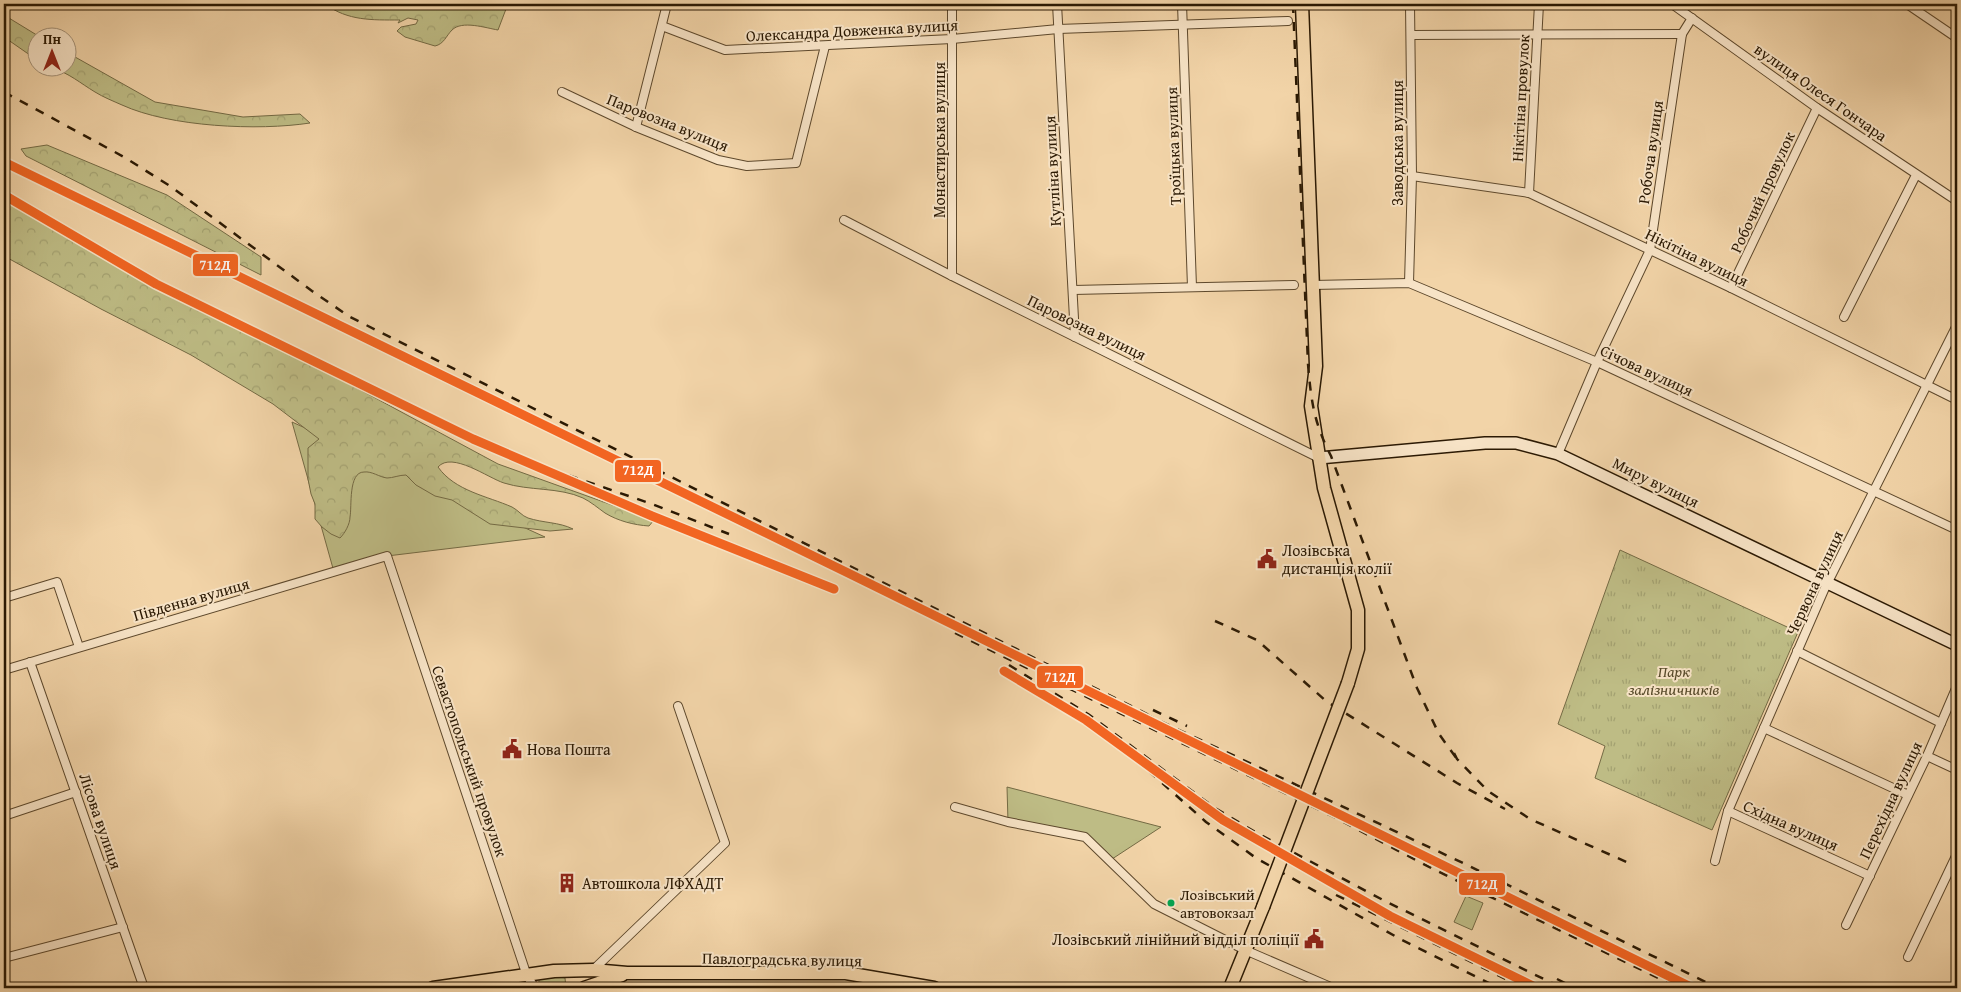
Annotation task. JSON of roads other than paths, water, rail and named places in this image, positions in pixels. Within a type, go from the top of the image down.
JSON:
[{"type":"main road","points":[[1230,988],[1263,907],[1348,683],[1358,649],[1358,610],[1324,488],[1311,406],[1316,366],[1302,4]]},
{"type":"main road","name":"Миру вулиця","points":[[1319,458],[1485,443],[1516,443],[1558,454],[1826,584],[1957,645]]},
{"type":"main road","name":"Павлоградська вулиця","points":[[433,988],[554,971],[593,970],[627,973],[846,973],[934,988]]},
{"type":"main road","name":"Павлоградська вулиця","points":[[584,988],[627,973]]},
{"type":"street","points":[[636,126],[667,4]]},
{"type":"street","name":"Монастирська вулиця","points":[[952,4],[952,276]]},
{"type":"street","name":"Кутліна вулиця","points":[[1057,4],[1075,337]]},
{"type":"street","name":"Троїцька вулиця","points":[[1182,4],[1192,287]]},
{"type":"street","name":"Заводська вулиця","points":[[1409,283],[1412,176],[1412,35],[1410,4]]},
{"type":"street","name":"Нікітіна провулок","points":[[1528,193],[1539,4]]},
{"type":"street","name":"вулиця Олеся Гончара","points":[[1672,4],[1817,108],[1957,201]]},
{"type":"street","points":[[1907,4],[1957,38]]},
{"type":"street","name":"Робоча вулиця","points":[[1558,454],[1597,362],[1650,250],[1682,34],[1692,18]]},
{"type":"street","name":"Олександра Довженка вулиця","points":[[662,26],[725,50],[952,40],[1058,29],[1288,21]]},
{"type":"street","points":[[1412,35],[1682,34]]},
{"type":"street","name":"Паровозна вулиця","points":[[562,92],[636,126],[718,160],[747,166],[796,163],[825,46]]},
{"type":"street","name":"Робочий провулок","points":[[1731,288],[1817,108]]},
{"type":"street","points":[[1844,317],[1916,174]]},
{"type":"street","name":"Нікітіна вулиця","points":[[1412,176],[1528,193],[1731,288],[1957,400]]},
{"type":"street","name":"Паровозна вулиця","points":[[844,220],[952,276],[1319,458]]},
{"type":"street","name":"Січова вулиця","points":[[1313,285],[1409,283],[1597,362],[1957,530]]},
{"type":"street","points":[[1073,290],[1294,285]]},
{"type":"street","name":"Червона вулиця","points":[[1715,861],[1728,811],[1826,584],[1957,325]]},
{"type":"street","name":"Південна вулиця","points":[[4,670],[386,556]]},
{"type":"street","name":"Севастопольський провулок","points":[[386,556],[527,976],[536,988]]},
{"type":"street","points":[[4,598],[57,582],[79,647]]},
{"type":"street","points":[[1797,652],[1941,723]]},
{"type":"street","name":"Лісова вулиця","points":[[30,662],[144,988]]},
{"type":"street","name":"Перехідна вулиця","points":[[1846,926],[1957,686]]},
{"type":"street","points":[[593,970],[725,843],[678,706]]},
{"type":"street","points":[[1764,728],[1908,795]]},
{"type":"street","points":[[1926,756],[1957,770]]},
{"type":"street","points":[[4,816],[76,792]]},
{"type":"street","points":[[955,807],[1008,822],[1084,837],[1154,904],[1245,950],[1333,988]]},
{"type":"street","name":"Східна вулиця","points":[[1728,811],[1870,876]]},
{"type":"street","points":[[1908,957],[1957,854]]},
{"type":"street","points":[[4,958],[123,927]]},
{"type":"railway","points":[[1293,4],[1308,364],[1314,412],[1417,688],[1439,734],[1457,759]]},
{"type":"railway","points":[[4,92],[124,157],[170,186],[350,317],[1151,716]]},
{"type":"railway","points":[[518,458],[652,504],[729,534]]},
{"type":"railway","points":[[1215,621],[1257,640],[1326,701],[1457,783],[1505,809]]},
{"type":"railway","points":[[955,633],[1334,817],[1433,869],[1679,988]]},
{"type":"railway","points":[[1009,665],[1088,714],[1215,808],[1255,832],[1383,900],[1562,988]]},
{"type":"railway","points":[[1153,710],[1187,726]]},
{"type":"railway","points":[[1145,714],[1463,863],[1718,988]]},
{"type":"railway","points":[[1122,747],[1206,822],[1256,858],[1402,940],[1499,988]]},
{"type":"railway","points":[[1454,753],[1457,759],[1488,791],[1530,819],[1631,864]]},
{"type":"railway","points":[[1336,895],[1524,988]]},
{"type":"railway","points":[[1557,979],[1575,988]]},
{"type":"place","name":"Лозівська дистанція колії","points":[[1267,559]]},
{"type":"place","name":"Нова Пошта","points":[[512,749]]},
{"type":"place","name":"Автошкола ЛФХАДТ","points":[[567,883]]},
{"type":"place","name":"Лозівський автовокзал","points":[[1171,903]]},
{"type":"place","name":"Лозівський лінійний відділ поліції","points":[[1314,939]]},
{"type":"park label","name":"Парк залізничників","points":[[1674,680]]}]
